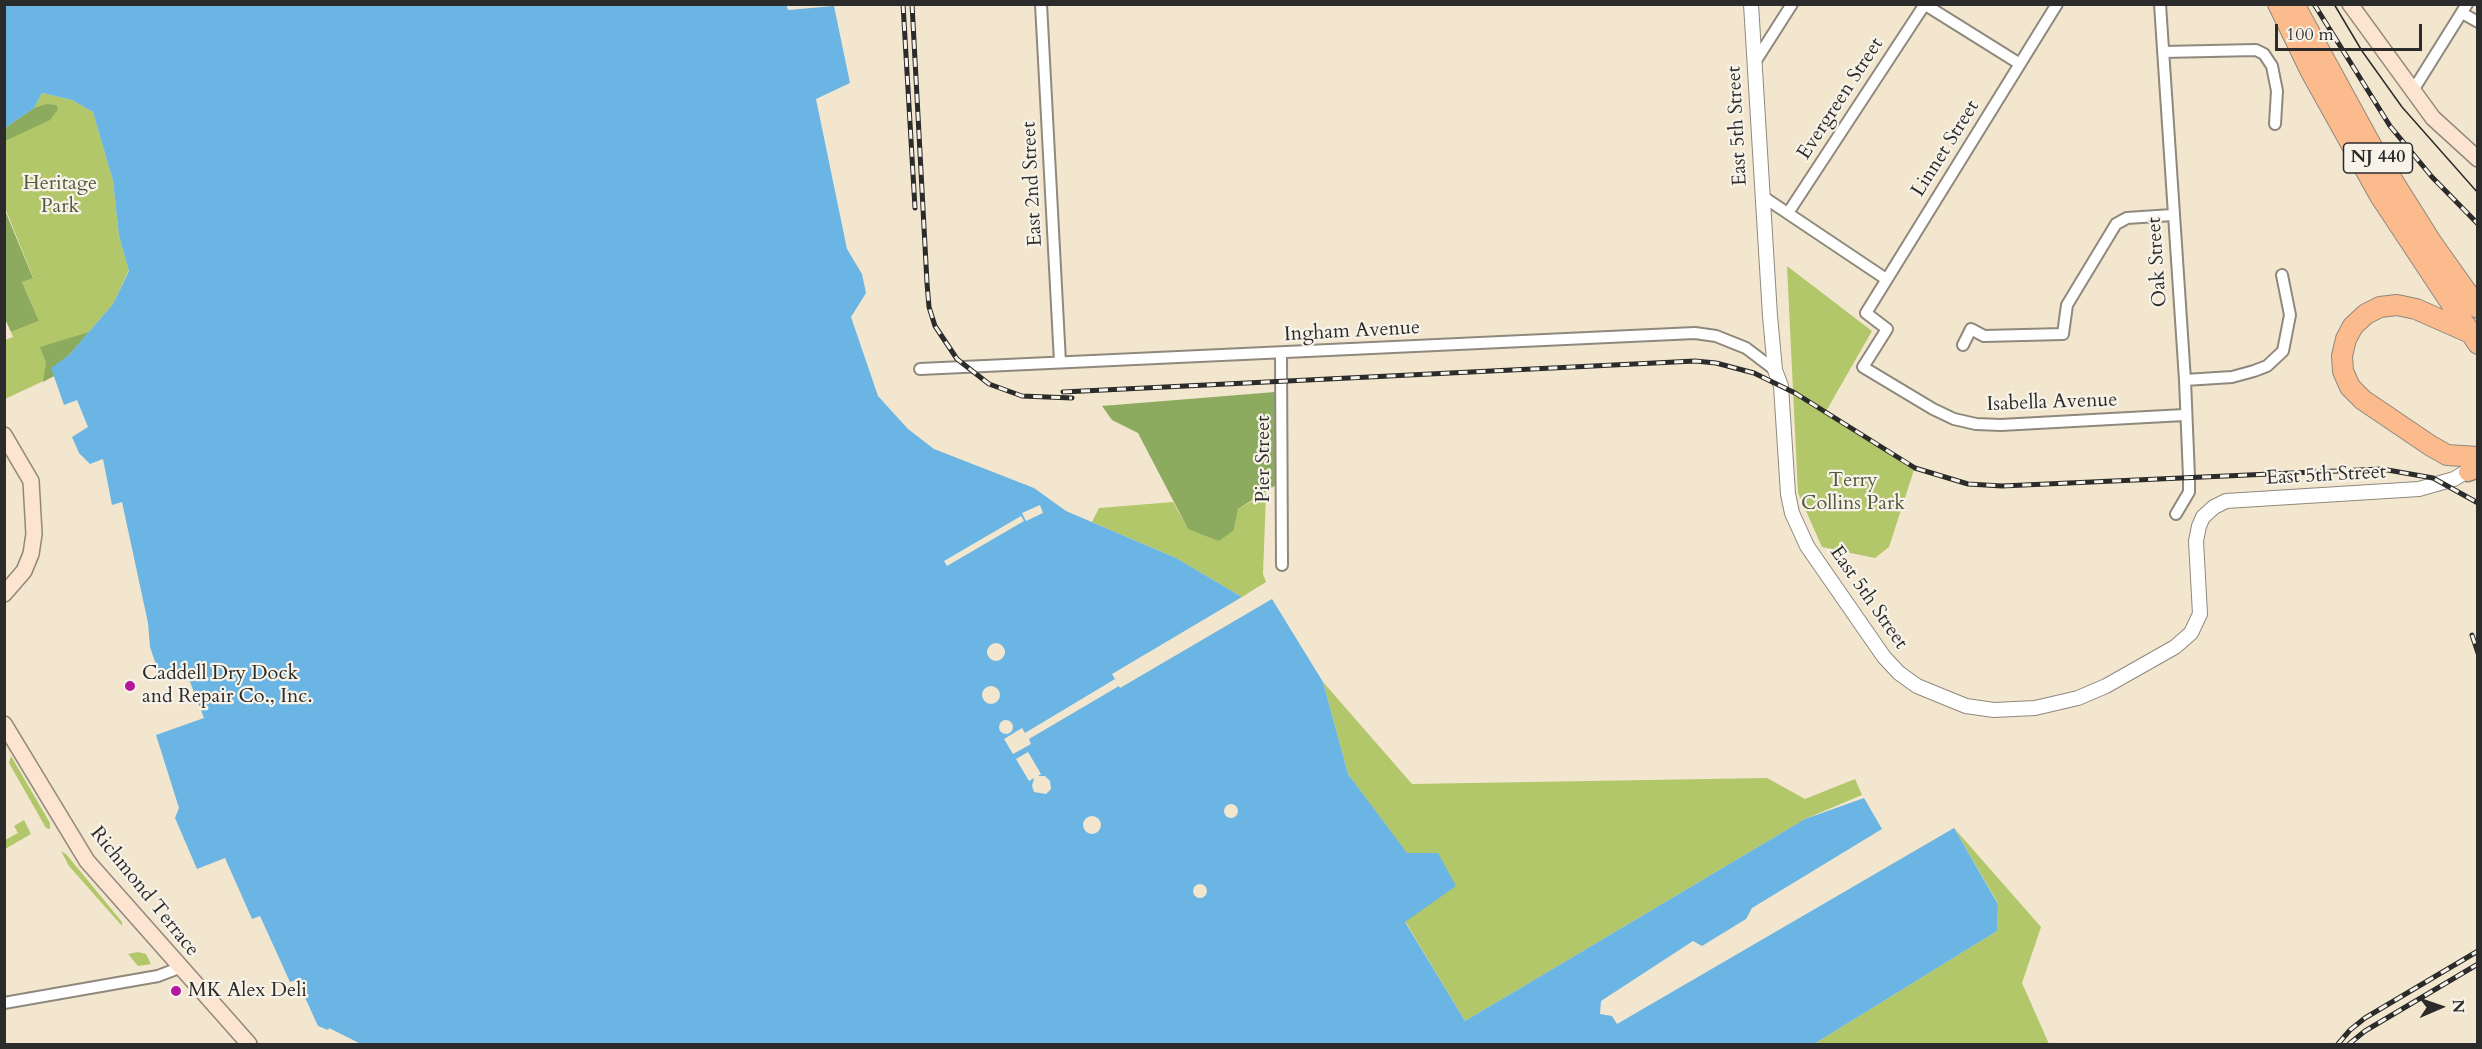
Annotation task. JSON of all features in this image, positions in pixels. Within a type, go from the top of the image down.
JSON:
[{"type":"highway","name":"NJ 440","points":[[2278,4],[2362,166],[2472,338]]},
{"type":"highway","name":"NJ 440","points":[[2294,4],[2376,154],[2432,243],[2478,308]]},
{"type":"highway","points":[[2472,338],[2416,309],[2397,305],[2380,307],[2366,314],[2353,326],[2346,339],[2342,356],[2343,371],[2350,387],[2363,400],[2430,446],[2475,465]]},
{"type":"main road","points":[[2350,4],[2412,93],[2433,118],[2478,159]]},
{"type":"main road","points":[[4,435],[10,455],[33,486],[34,541],[24,571],[4,594]]},
{"type":"main road","name":"Richmond Terrace","points":[[4,724],[81,852],[179,968],[249,1044]]},
{"type":"street","name":"East 2nd Street","points":[[1041,4],[1060,362]]},
{"type":"street","name":"East 5th Street","points":[[1751,4],[1775,370],[1781,386],[1788,494],[1792,513],[1807,546],[1884,657],[1899,673],[1938,696],[1966,706],[1994,710],[2042,707],[2078,698],[2106,686],[2165,653],[2191,633],[2200,614],[2196,541],[2203,517],[2214,507],[2226,501],[2419,489],[2439,485],[2475,465]]},
{"type":"street","points":[[1755,62],[1792,4]]},
{"type":"street","name":"Linnet Street","points":[[1866,313],[2057,4]]},
{"type":"street","name":"Oak Street","points":[[2160,4],[2172,215],[2185,380],[2184,415],[2189,492],[2176,514]]},
{"type":"street","points":[[1925,5],[2020,64]]},
{"type":"street","name":"Evergreen Street","points":[[1788,213],[1925,5]]},
{"type":"street","points":[[2412,93],[2465,9],[2478,22]]},
{"type":"street","points":[[2163,52],[2256,50],[2264,54],[2272,66],[2277,91],[2275,124]]},
{"type":"street","points":[[1762,196],[1886,279]]},
{"type":"street","points":[[1963,345],[1971,329],[1984,336],[2064,334],[2064,316],[2073,293],[2116,224],[2127,218],[2172,215]]},
{"type":"street","points":[[2185,380],[2232,377],[2254,371],[2267,366],[2283,351],[2288,338],[2290,315],[2282,275]]},
{"type":"street","name":"Isabella Avenue","points":[[1866,313],[1887,328],[1863,367],[1954,419],[2001,425],[2184,415]]},
{"type":"street","name":"Ingham Avenue","points":[[920,369],[1695,333],[1716,336],[1746,348],[1775,370]]},
{"type":"street","name":"Pier Street","points":[[1281,353],[1282,565]]},
{"type":"street","points":[[4,1003],[158,976],[179,968]]},
{"type":"green space","name":"Heritage Park","points":[[42,93],[72,100],[93,112],[113,181],[119,236],[129,270],[113,304],[69,355],[52,368],[54,376],[5,399],[5,340],[13,337],[11,332],[39,321],[22,282],[33,277],[5,208],[5,128],[34,108]]},
{"type":"green space","points":[[47,104],[56,105],[58,109],[50,120],[5,141],[5,128],[34,108]]},
{"type":"green space","points":[[4,208],[33,278],[22,282],[39,321],[11,332],[5,319]]},
{"type":"green space","name":"Terry Collins Park","points":[[1787,266],[1872,331],[1825,413],[1914,470],[1889,547],[1875,558],[1822,547],[1798,493]]},
{"type":"green space","points":[[89,332],[69,355],[52,368],[54,376],[43,382],[46,362],[40,347]]},
{"type":"green space","points":[[1275,392],[1276,485],[1238,509],[1234,530],[1219,541],[1188,529],[1138,433],[1112,420],[1102,406]]},
{"type":"green space","points":[[1266,493],[1263,574],[1266,582],[1242,597],[1176,558],[1092,522],[1099,508],[1173,502],[1188,529],[1234,530],[1238,509]]},
{"type":"green space","points":[[1323,682],[1412,784],[1767,778],[1805,799],[1855,779],[1862,795],[1805,819],[1465,1021],[1405,921],[1455,886],[1407,854],[1348,774]]},
{"type":"green space","points":[[11,756],[50,823],[50,829],[46,828],[9,763]]},
{"type":"green space","points":[[24,820],[31,834],[5,849],[5,840],[18,833],[14,826]]},
{"type":"green space","points":[[1954,828],[2041,927],[2022,983],[2049,1044],[1814,1044],[1997,931],[1998,903]]},
{"type":"green space","points":[[61,851],[66,854],[122,922],[122,926],[69,866]]},
{"type":"green space","points":[[138,952],[146,954],[151,964],[138,966],[128,954]]},
{"type":"water","points":[[786,4],[788,10],[834,6],[850,83],[816,99],[847,249],[862,274],[866,293],[851,317],[878,396],[908,429],[934,449],[1034,488],[1066,511],[1176,558],[1242,597],[1112,674],[1120,688],[1272,599],[1323,682],[1348,774],[1407,853],[1438,853],[1456,886],[1405,922],[1465,1021],[1805,819],[1864,798],[1882,829],[1752,908],[1746,919],[1702,946],[1693,941],[1601,1001],[1600,1014],[1612,1016],[1617,1024],[1954,828],[1998,904],[1997,931],[1814,1044],[361,1044],[329,1028],[328,1030],[318,1026],[297,980],[290,982],[260,916],[252,919],[225,858],[197,869],[175,818],[179,808],[156,735],[204,718],[187,674],[167,680],[161,679],[150,647],[148,623],[122,502],[112,505],[103,459],[90,464],[79,453],[72,437],[88,427],[77,400],[64,405],[51,368],[69,355],[113,304],[129,271],[119,236],[113,181],[93,112],[72,100],[42,93],[34,108],[5,128],[5,5]]},
{"type":"pier","points":[[1040,505],[1043,513],[1026,521],[1022,513]]},
{"type":"pier","points":[[1021,516],[1024,521],[947,566],[944,561]]},
{"type":"pier","points":[[996,643],[1002,646],[1005,652],[1002,658],[996,661],[990,658],[987,652],[990,646]]},
{"type":"pier","points":[[1115,679],[1119,686],[1029,739],[1031,744],[1013,754],[1004,739],[1022,728],[1025,733]]},
{"type":"pier","points":[[991,686],[997,689],[1000,695],[997,701],[991,704],[985,701],[982,695],[985,689]]},
{"type":"pier","points":[[1006,720],[1011,722],[1013,727],[1011,732],[1006,734],[1001,732],[999,727],[1001,722]]},
{"type":"pier","points":[[1028,752],[1041,774],[1038,776],[1045,776],[1050,781],[1051,789],[1046,794],[1034,792],[1032,786],[1034,778],[1029,781],[1016,759]]},
{"type":"pier","points":[[1231,804],[1236,806],[1238,811],[1236,816],[1231,818],[1226,816],[1224,811],[1226,806]]},
{"type":"pier","points":[[1092,816],[1098,819],[1101,825],[1098,831],[1092,834],[1086,831],[1083,825],[1086,819]]},
{"type":"pier","points":[[1200,884],[1205,886],[1207,891],[1205,896],[1200,898],[1195,896],[1193,891],[1195,886]]},
{"type":"tram line","points":[[2334,4],[2362,51],[2402,107],[2478,193]]},
{"type":"railway","points":[[903,4],[915,208]]},
{"type":"railway","points":[[912,4],[927,283],[929,307],[935,326],[957,359],[989,384],[1022,396],[1072,398]]},
{"type":"railway","points":[[2314,4],[2390,126],[2432,177],[2478,224]]},
{"type":"railway","points":[[1063,392],[1695,361],[1716,363],[1754,373],[1795,393],[1915,468],[1968,484],[2002,486],[2382,469],[2433,478],[2478,503]]},
{"type":"railway","points":[[2472,635],[2478,653]]},
{"type":"railway","points":[[2338,1044],[2365,1018],[2478,951]]},
{"type":"railway","points":[[2349,1044],[2365,1031],[2478,964]]},
{"type":"place","name":"Caddell Dry Dock and Repair Co., Inc.","points":[[130,686]]},
{"type":"place","name":"MK Alex Deli","points":[[176,991]]}]
